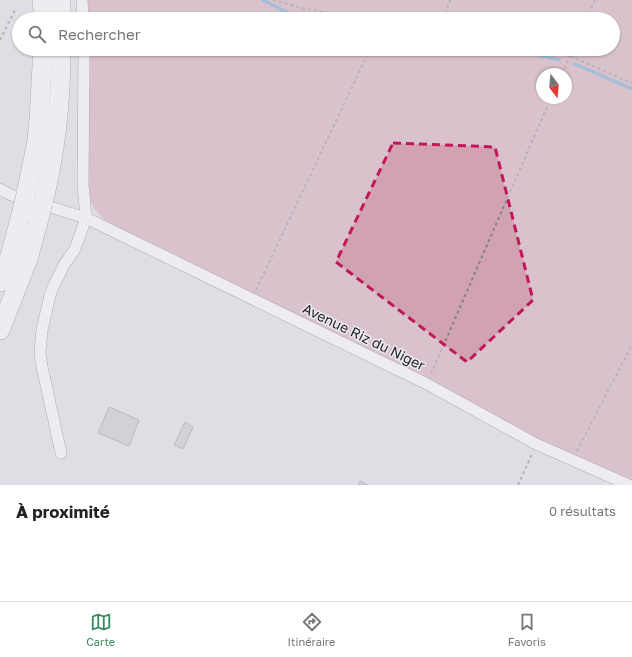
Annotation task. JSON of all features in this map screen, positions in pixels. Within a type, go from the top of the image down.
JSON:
[{"type":"highway","points":[[42,0],[43,12]]},
{"type":"highway","points":[[61,0],[61,12]]},
{"type":"highway","points":[[0,282],[10,256],[21,215],[39,126],[43,56]]},
{"type":"highway","points":[[0,330],[26,265],[43,202],[55,146],[61,86],[61,56]]},
{"type":"street","points":[[82,0],[83,12]]},
{"type":"street","points":[[60,453],[40,352],[42,330],[53,287],[64,265],[76,249],[86,218],[83,185],[84,56]]},
{"type":"street","name":"Avenue Riz du Niger","points":[[0,190],[11,195],[86,218],[124,238],[252,298],[427,384],[536,444],[629,485]]},
{"type":"path","points":[[273,0],[323,12]]},
{"type":"path","points":[[446,12],[450,0]]},
{"type":"path","points":[[589,12],[595,0]]},
{"type":"path","points":[[14,12],[16,8]]},
{"type":"path","points":[[0,40],[12,16]]},
{"type":"path","points":[[252,298],[367,56]]},
{"type":"path","points":[[565,68],[570,56],[632,83]]},
{"type":"path","points":[[427,384],[548,104]]},
{"type":"path","points":[[572,459],[632,345]]},
{"type":"path","points":[[518,485],[536,444]]},
{"type":"highlighted area","points":[[393,143],[495,147],[533,300],[467,362],[336,262]]},
{"type":"shaded area","points":[[87,0],[632,0],[632,481],[525,433],[106,221],[97,212],[92,204],[87,183],[89,56],[620,56],[620,12],[87,12]]},
{"type":"building","points":[[109,407],[139,420],[129,446],[98,433]]},
{"type":"building","points":[[185,422],[193,427],[183,449],[174,445]]},
{"type":"building","points":[[360,481],[368,485],[358,485]]},
{"type":"waterway","points":[[263,0],[285,12]]},
{"type":"waterway","points":[[543,56],[559,60]]},
{"type":"waterway","points":[[575,64],[632,89]]}]
